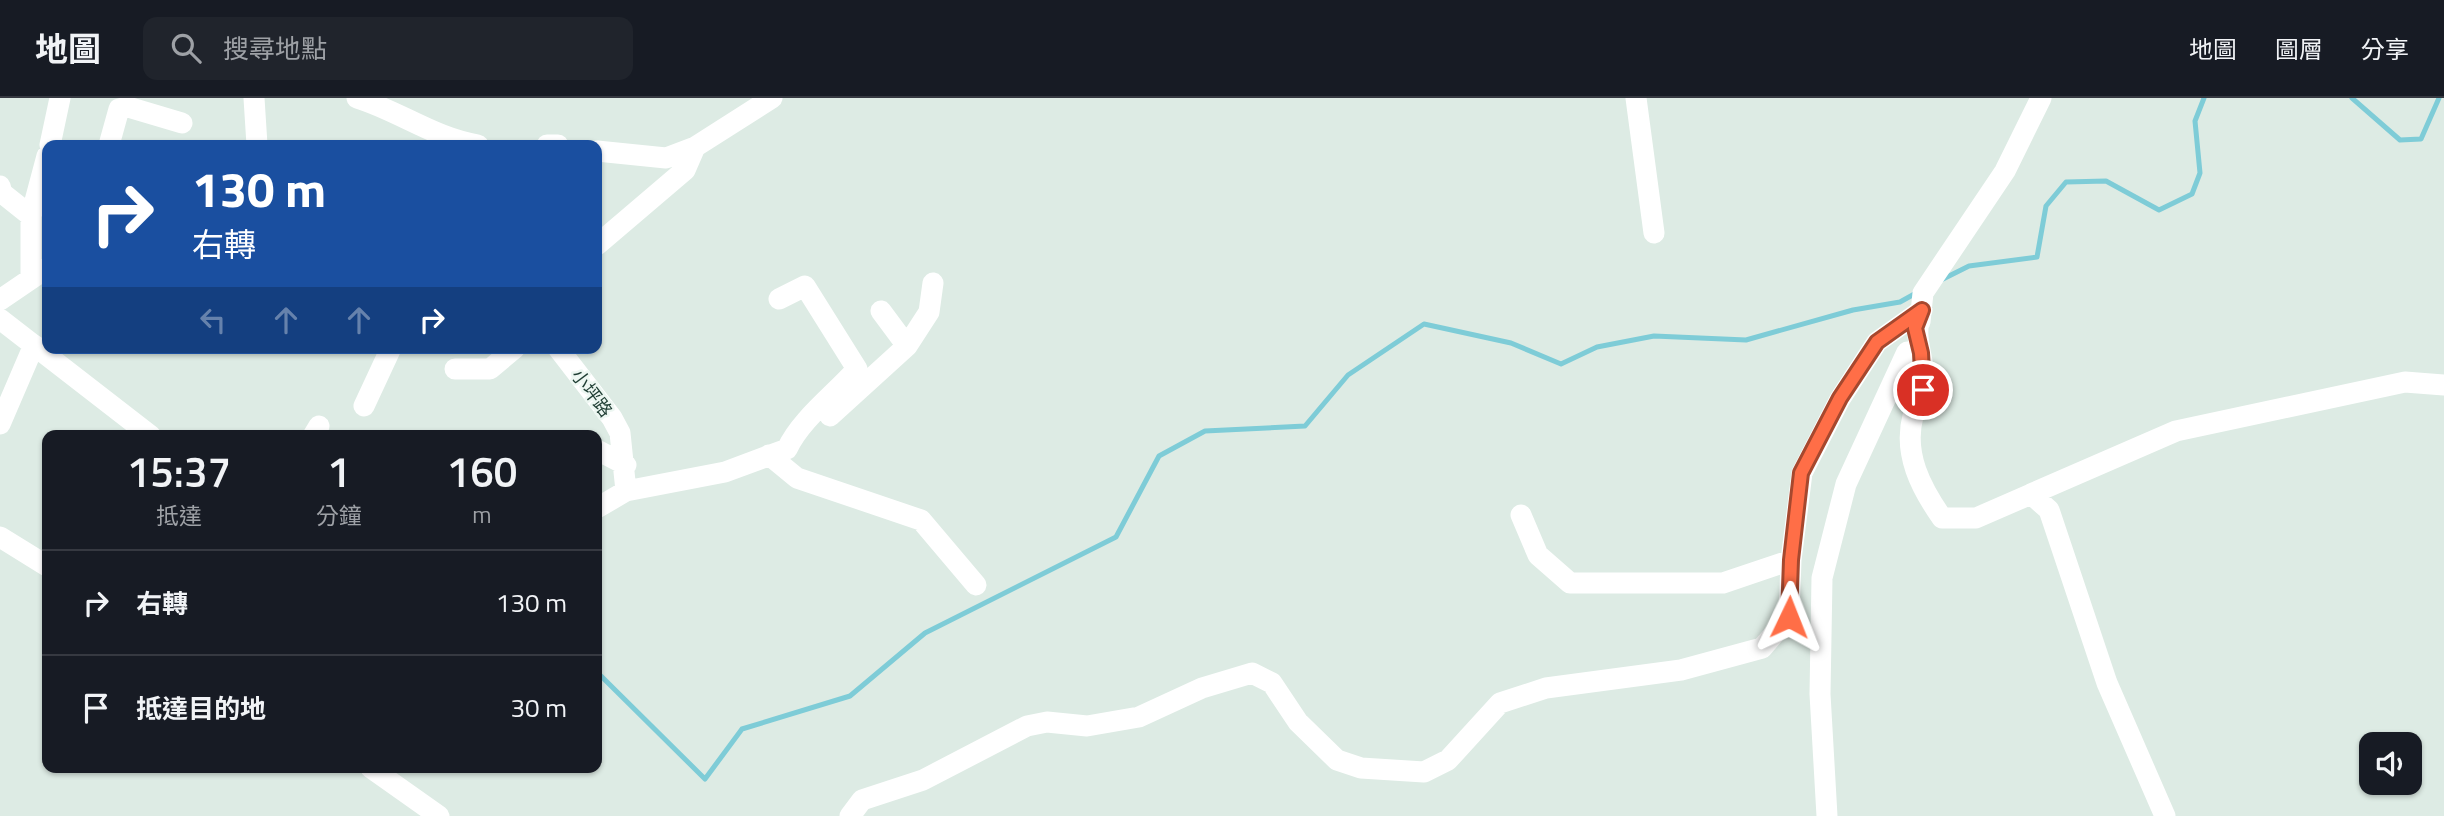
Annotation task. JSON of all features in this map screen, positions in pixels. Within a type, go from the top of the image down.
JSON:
[{"type":"street","points":[[51,140],[60,98]]},
{"type":"street","points":[[254,98],[257,140]]},
{"type":"street","points":[[357,98],[453,140]]},
{"type":"street","points":[[602,152],[666,158],[695,147],[772,98]]},
{"type":"street","points":[[1636,98],[1654,233]]},
{"type":"street","points":[[2041,98],[2005,171],[1937,272],[1915,328],[1921,353],[1923,390],[1913,418],[1913,461],[1920,486],[1942,518],[1976,518],[2176,431],[2405,382],[2444,385]]},
{"type":"street","points":[[110,140],[119,109],[128,107],[182,123]]},
{"type":"street","points":[[602,241],[685,170],[695,147]]},
{"type":"street","points":[[0,300],[39,273],[31,216],[42,175]]},
{"type":"street","points":[[0,186],[2,193],[31,216]]},
{"type":"street","points":[[602,505],[626,491],[725,472],[778,452],[875,378],[907,346],[929,312],[933,283]]},
{"type":"street","points":[[778,452],[795,430],[831,398],[856,369],[805,286],[779,299]]},
{"type":"street","points":[[850,816],[862,800],[923,780],[1027,726],[1047,722],[1087,726],[1139,717],[1202,688],[1252,673],[1272,683],[1298,722],[1337,760],[1361,768],[1424,772],[1448,760],[1500,703],[1546,688],[1681,670],[1762,648],[1789,617],[1791,560],[1801,473],[1840,398],[1877,342],[1922,309]]},
{"type":"street","points":[[881,311],[907,346]]},
{"type":"street","points":[[0,319],[42,351]]},
{"type":"street","points":[[0,424],[34,345]]},
{"type":"street","points":[[1827,816],[1820,694],[1822,578],[1846,484],[1907,352]]},
{"type":"street","points":[[46,354],[143,430]]},
{"type":"street","points":[[364,406],[388,354]]},
{"type":"street","points":[[455,369],[490,369],[508,354]]},
{"type":"street","name":"小坪路","points":[[563,354],[612,418],[620,433],[626,491]]},
{"type":"street","points":[[778,452],[797,478],[921,520],[976,584]]},
{"type":"street","points":[[602,453],[625,466]]},
{"type":"street","points":[[2031,494],[2049,510],[2107,683],[2165,816]]},
{"type":"street","points":[[1521,515],[1538,555],[1570,583],[1723,583],[1791,560]]},
{"type":"street","points":[[0,537],[42,563]]},
{"type":"street","points":[[377,773],[439,816]]},
{"type":"waterway","points":[[1939,281],[1969,266],[2037,257],[2046,206],[2066,182],[2106,181],[2159,210],[2192,194],[2200,173],[2195,121],[2204,98]]},
{"type":"waterway","points":[[2352,98],[2400,140],[2421,139],[2439,98]]},
{"type":"waterway","points":[[602,677],[705,779],[742,729],[850,696],[925,633],[1116,537],[1159,456],[1205,431],[1305,426],[1348,375],[1424,324],[1511,343],[1561,364],[1597,347],[1654,336],[1746,340],[1853,310],[1900,302],[1918,292]]},
{"type":"route","points":[[1789,617],[1791,560],[1801,473],[1840,398],[1877,342],[1902,327],[1922,310],[1915,328],[1921,353],[1923,390]]}]
